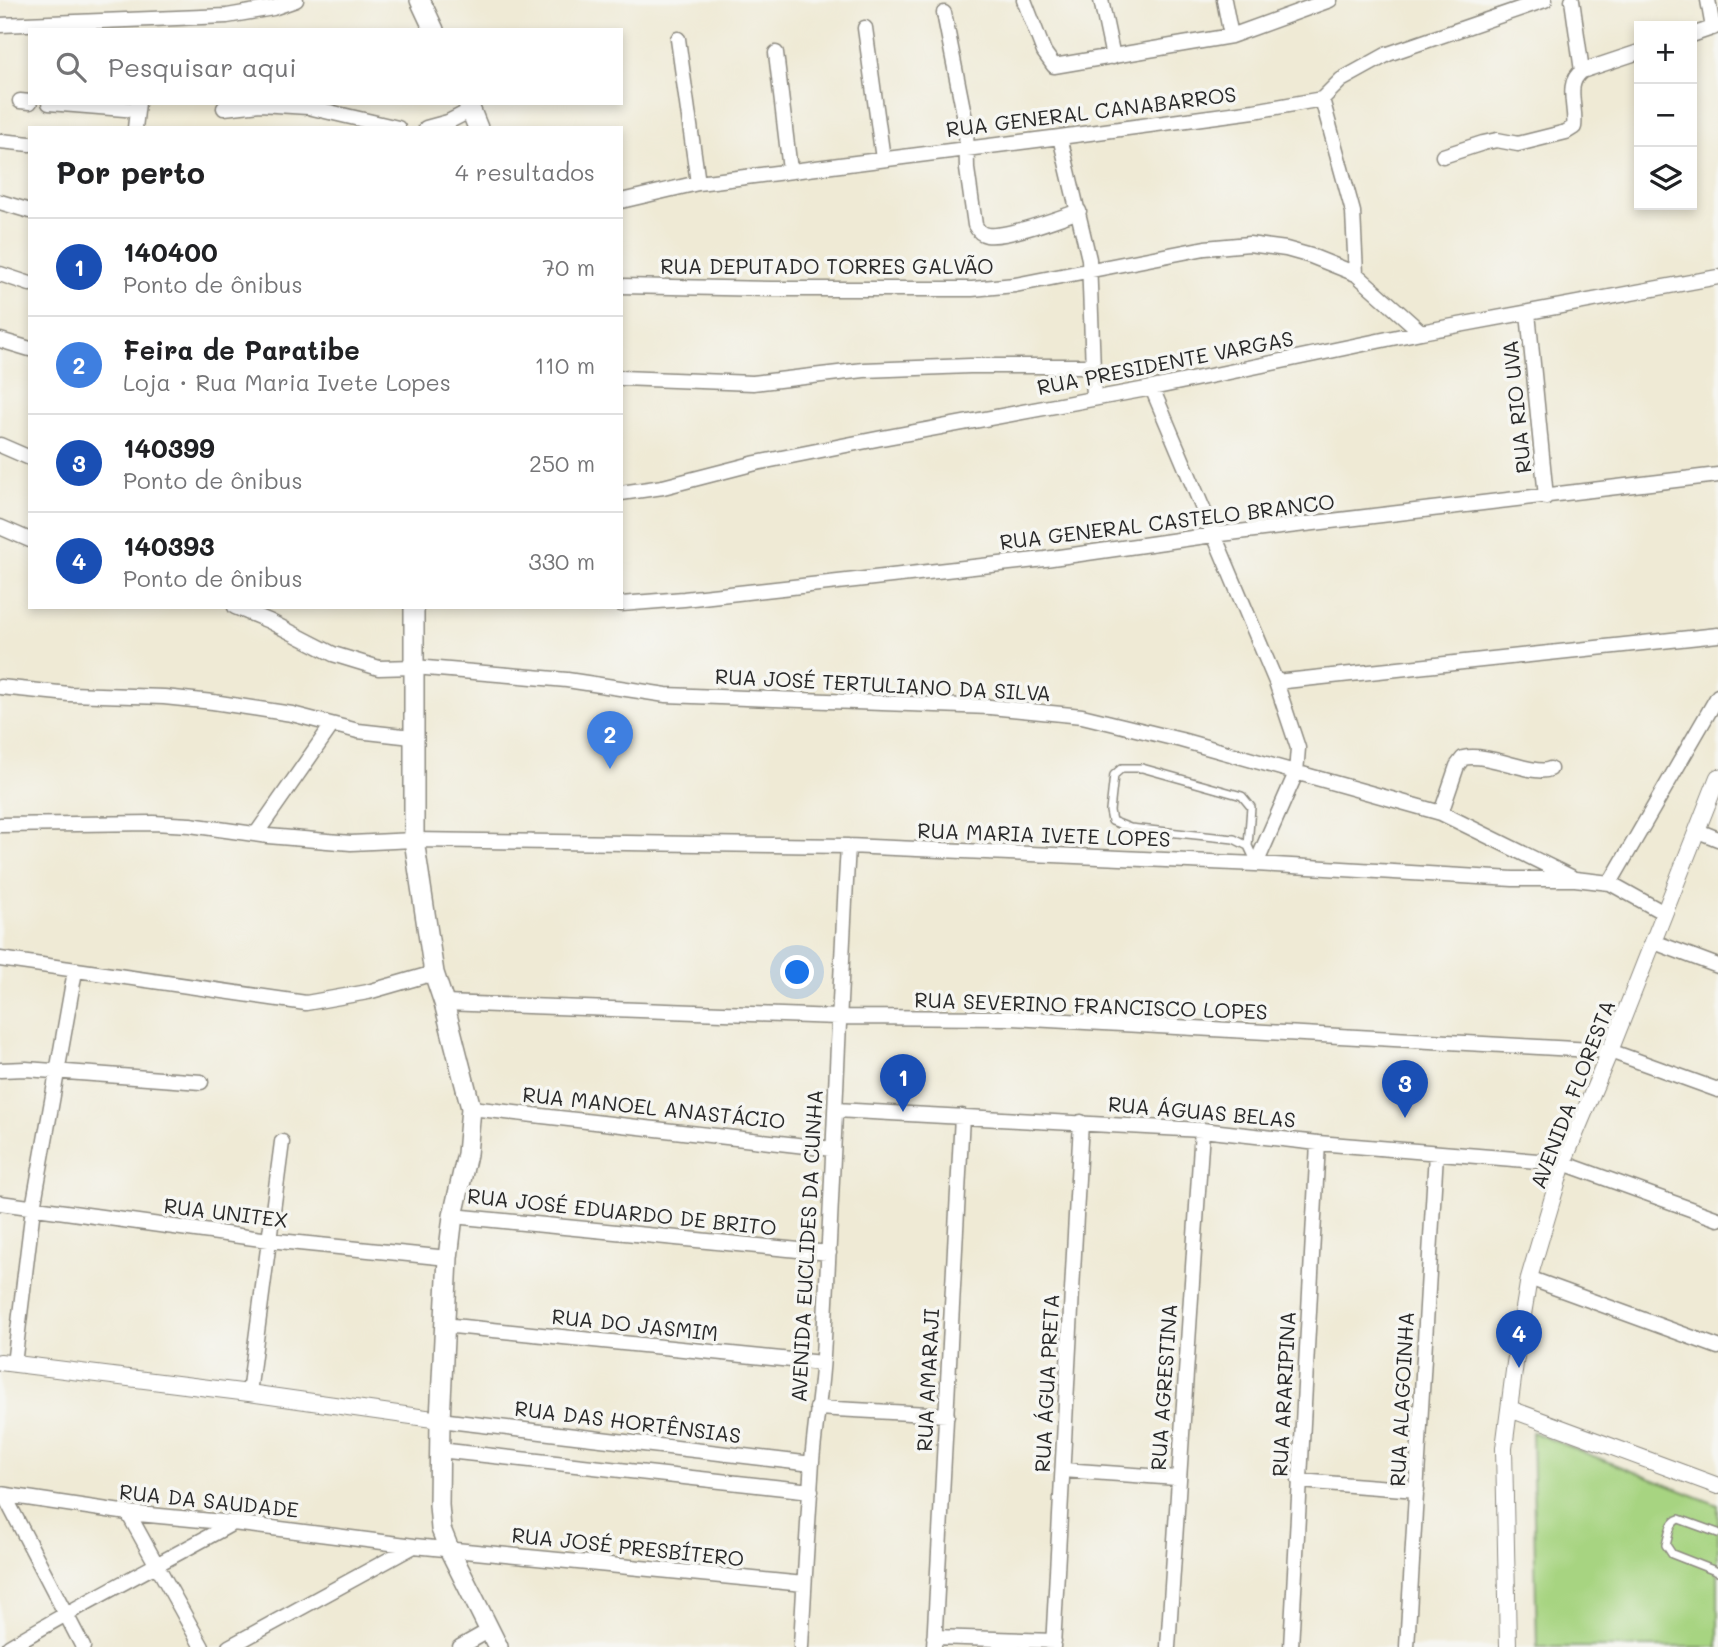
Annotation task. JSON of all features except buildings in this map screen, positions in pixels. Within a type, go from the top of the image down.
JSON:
[{"type":"main road","points":[[420,0],[433,28]]},
{"type":"main road","points":[[414,609],[414,840],[433,973],[444,1003],[471,1108],[467,1154],[453,1216],[443,1325],[438,1490],[441,1530],[494,1639]]},
{"type":"street","points":[[0,24],[146,24],[249,14],[296,0]]},
{"type":"street","points":[[1024,0],[1044,52],[1054,66],[1231,36],[1330,0]]},
{"type":"street","points":[[1101,0],[1113,57]]},
{"type":"street","points":[[1224,0],[1231,36]]},
{"type":"street","points":[[1356,274],[1353,212],[1322,99],[1341,80],[1388,54],[1545,0]]},
{"type":"street","points":[[1572,0],[1582,71]]},
{"type":"street","points":[[1697,33],[1716,27],[1707,0]]},
{"type":"street","points":[[944,13],[967,124],[967,169],[978,231],[998,235],[1079,211]]},
{"type":"street","points":[[866,28],[883,159]]},
{"type":"street","points":[[678,40],[698,183]]},
{"type":"street","points":[[776,53],[790,170]]},
{"type":"street","points":[[1443,156],[1493,141],[1518,144],[1571,131],[1575,124],[1573,81],[1582,71],[1634,54]]},
{"type":"street","name":"RUA GENERAL CANABARROS","points":[[623,201],[698,183],[1254,111],[1322,99]]},
{"type":"street","points":[[94,105],[137,107],[135,126]]},
{"type":"street","points":[[224,108],[251,105]]},
{"type":"street","points":[[276,105],[308,107],[389,126]]},
{"type":"street","points":[[433,126],[472,114]]},
{"type":"street","points":[[1060,137],[1088,250],[1094,398]]},
{"type":"street","points":[[0,141],[28,144]]},
{"type":"street","points":[[0,202],[28,210]]},
{"type":"street","name":"RUA DEPUTADO TORRES GALVÃO","points":[[623,286],[972,289],[1015,285],[1205,248],[1249,244],[1286,249],[1311,256],[1356,274],[1422,332]]},
{"type":"street","points":[[0,274],[28,283]]},
{"type":"street","name":"RUA PRESIDENTE VARGAS","points":[[623,493],[881,438],[1153,388],[1422,332],[1718,277]]},
{"type":"street","name":"RUA RIO UVA","points":[[1528,313],[1546,497]]},
{"type":"street","points":[[0,340],[28,348]]},
{"type":"street","points":[[623,378],[753,383],[864,370],[970,366],[1093,366]]},
{"type":"street","points":[[1153,388],[1276,682],[1298,748],[1296,773],[1256,864]]},
{"type":"street","points":[[0,445],[28,457]]},
{"type":"street","name":"RUA GENERAL CASTELO BRANCO","points":[[623,604],[698,598],[1045,559],[1213,535],[1718,475]]},
{"type":"street","points":[[0,527],[28,539]]},
{"type":"street","name":"RUA JOSÉ TERTULIANO DA SILVA","points":[[239,609],[351,661],[380,668],[414,667],[567,680],[666,695],[1037,710],[1116,724],[1441,813],[1575,879]]},
{"type":"street","points":[[1276,682],[1718,635]]},
{"type":"street","points":[[0,687],[69,694],[164,697],[214,702],[292,714],[358,731],[412,737]]},
{"type":"street","points":[[1610,883],[1718,696]]},
{"type":"street","points":[[256,834],[332,725]]},
{"type":"street","points":[[1441,813],[1457,766],[1463,758],[1489,758],[1544,772],[1550,769]]},
{"type":"street","name":"AVENIDA FLORESTA","points":[[1508,1647],[1504,1448],[1529,1278],[1563,1163],[1611,1051],[1718,777]]},
{"type":"street","name":"RUA MARIA IVETE LOPES","points":[[0,825],[153,823],[351,843],[414,840],[848,846],[1256,864],[1513,879],[1575,879],[1610,883],[1664,913]]},
{"type":"street","points":[[1698,831],[1718,839]]},
{"type":"street","name":"AVENIDA EUCLIDES DA CUNHA","points":[[802,1647],[812,1464],[829,1253],[848,846]]},
{"type":"street","points":[[1654,942],[1718,966]]},
{"type":"street","points":[[0,959],[306,1003],[368,992],[433,973]]},
{"type":"street","points":[[75,971],[7,1363],[439,1420]]},
{"type":"street","name":"RUA SEVERINO FRANCISCO LOPES","points":[[444,1003],[838,1017],[1013,1018],[1611,1051],[1718,1090]]},
{"type":"street","points":[[0,1070],[201,1082]]},
{"type":"street","name":"RUA MANOEL ANASTÁCIO","points":[[471,1108],[832,1149]]},
{"type":"street","name":"RUA ÁGUAS BELAS","points":[[836,1110],[1202,1130],[1318,1143],[1563,1163],[1718,1219]]},
{"type":"street","name":"RUA AMARAJI","points":[[934,1642],[962,1116]]},
{"type":"street","name":"RUA ÁGUA PRETA","points":[[1054,1644],[1081,1122]]},
{"type":"street","name":"RUA AGRESTINA","points":[[1168,1647],[1177,1478],[1202,1130]]},
{"type":"street","points":[[249,1393],[282,1142]]},
{"type":"street","name":"RUA ARARIPINA","points":[[1291,1647],[1318,1143]]},
{"type":"street","name":"RUA ALAGOINHA","points":[[1407,1647],[1436,1153]]},
{"type":"street","name":"RUA UNITEX","points":[[0,1203],[269,1240],[448,1258]]},
{"type":"street","name":"RUA JOSÉ EDUARDO DE BRITO","points":[[453,1216],[829,1253]]},
{"type":"street","points":[[1529,1278],[1718,1347]]},
{"type":"street","name":"RUA DO JASMIM","points":[[443,1325],[822,1363]]},
{"type":"street","points":[[817,1408],[947,1415]]},
{"type":"street","points":[[1510,1409],[1718,1486]]},
{"type":"street","name":"RUA DAS HORTÊNSIAS","points":[[439,1420],[812,1464]]},
{"type":"street","points":[[439,1450],[811,1491]]},
{"type":"street","points":[[1063,1470],[1177,1478]]},
{"type":"street","points":[[1299,1481],[1417,1490]]},
{"type":"street","points":[[2,1495],[83,1647]]},
{"type":"street","name":"RUA DA SAUDADE","points":[[2,1495],[128,1513],[449,1549]]},
{"type":"street","points":[[128,1513],[202,1647]]},
{"type":"street","points":[[9,1647],[65,1613],[156,1567],[233,1523]]},
{"type":"street","points":[[229,1647],[414,1546]]},
{"type":"street","name":"RUA JOSÉ PRESBÍTERO","points":[[449,1549],[804,1584]]},
{"type":"street","points":[[460,1647],[494,1639]]},
{"type":"street","points":[[934,1642],[1054,1644]]},
{"type":"lane","points":[[1248,846],[1234,839],[1130,828],[1112,821],[1110,811],[1114,775],[1122,768],[1142,768],[1242,796],[1251,807],[1248,846],[1256,864]]},
{"type":"lane","points":[[1718,1533],[1679,1519],[1675,1520],[1666,1545],[1672,1554],[1718,1572]]},
{"type":"green space","points":[[1532,1432],[1718,1505],[1718,1647],[1537,1647]]},
{"type":"place","name":"Feira de Paratibe","points":[[610,769]]},
{"type":"place","name":"140400","points":[[903,1112]]},
{"type":"place","name":"140399","points":[[1405,1118]]},
{"type":"place","name":"140393","points":[[1519,1368]]}]
